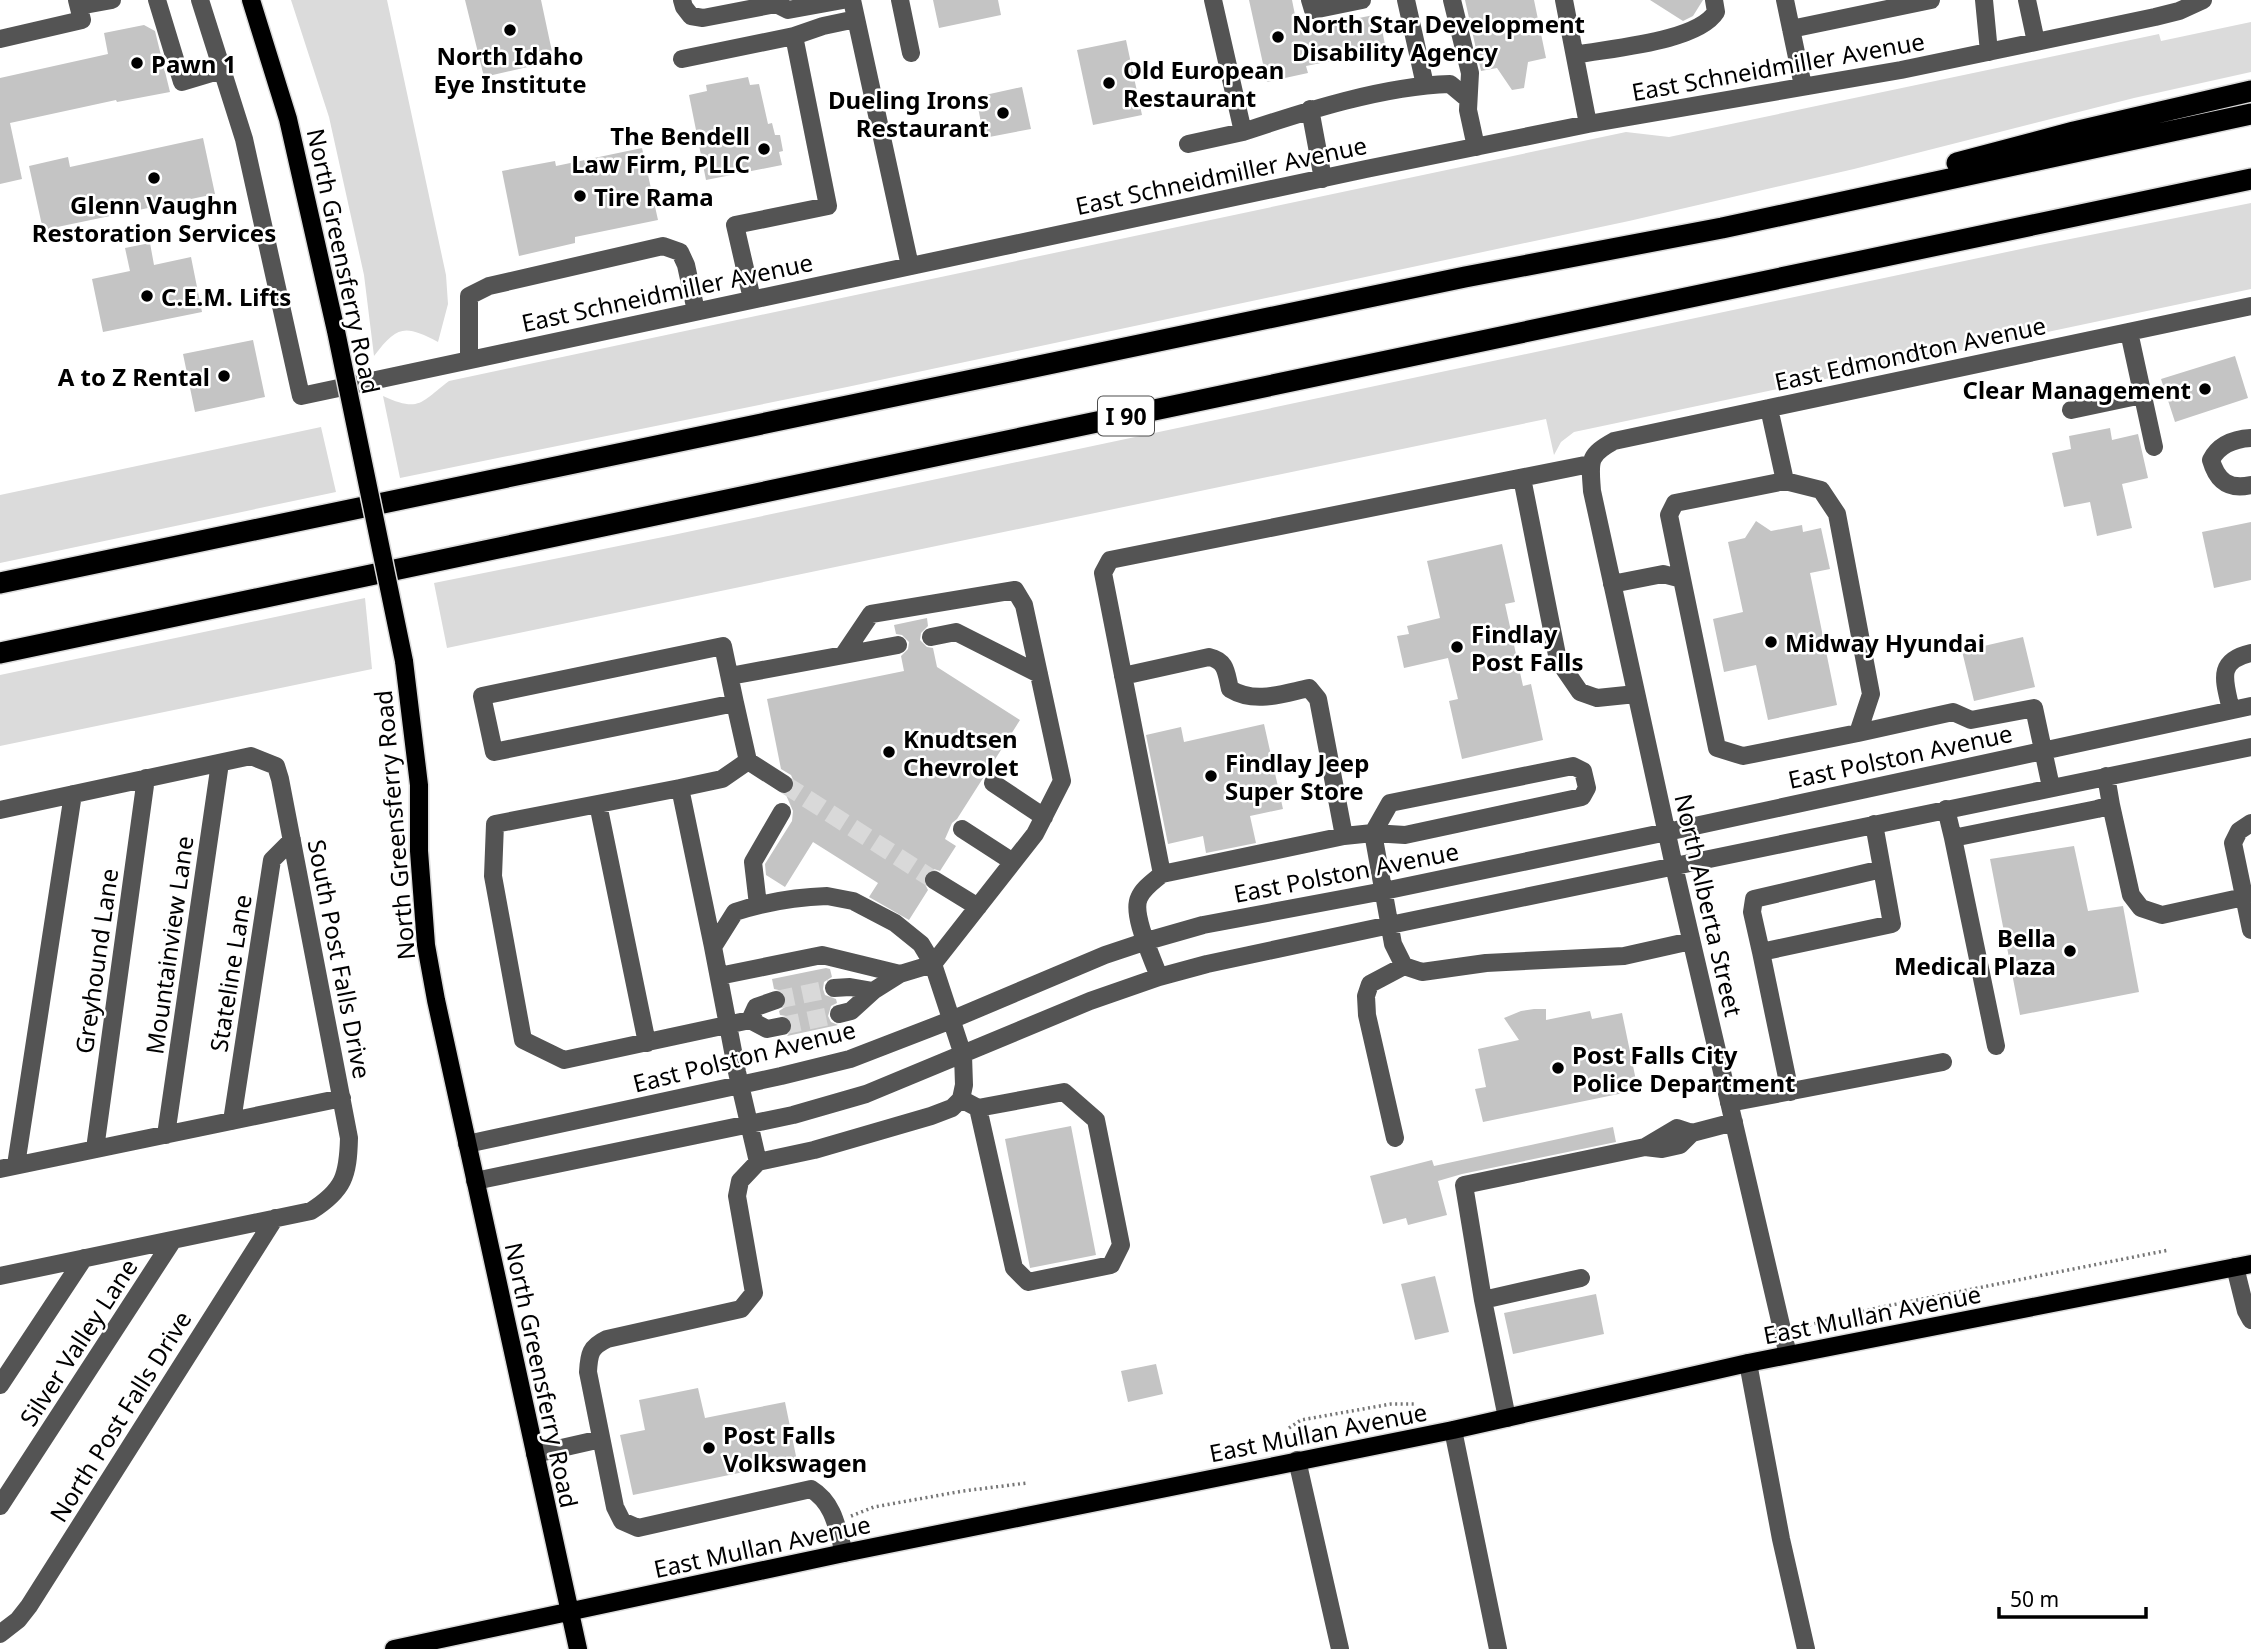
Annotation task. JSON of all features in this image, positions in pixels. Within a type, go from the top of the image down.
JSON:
[{"type":"highway","points":[[1722,228],[2074,132],[2251,91]]},
{"type":"highway","points":[[0,583],[1438,283],[1722,228],[2251,114]]},
{"type":"highway","name":"I 90","points":[[0,653],[2251,181]]},
{"type":"main road","name":"North Greensferry Road","points":[[251,0],[288,119],[336,331],[404,661],[419,785],[419,851],[426,945],[578,1649]]},
{"type":"main road","name":"East Mullan Avenue","points":[[394,1649],[844,1553],[1452,1430],[1748,1363],[2243,1265]]},
{"type":"street","points":[[0,39],[82,20],[78,3],[112,0]]},
{"type":"street","points":[[157,0],[182,82],[222,69],[200,0]]},
{"type":"street","points":[[682,0],[691,16],[703,18],[775,2],[788,10],[843,0]]},
{"type":"street","points":[[852,0],[910,266]]},
{"type":"street","points":[[900,0],[911,53]]},
{"type":"street","points":[[1213,0],[1243,132]]},
{"type":"street","points":[[1310,0],[1313,10],[1362,0]]},
{"type":"street","points":[[1406,0],[1425,85]]},
{"type":"street","points":[[1452,0],[1470,74],[1468,110],[1476,147]]},
{"type":"street","points":[[1564,0],[1588,124]]},
{"type":"street","points":[[1575,55],[1671,38],[1697,29],[1710,21],[1716,12],[1714,0]]},
{"type":"street","points":[[1786,0],[1803,86]]},
{"type":"street","points":[[1791,29],[1931,0]]},
{"type":"street","points":[[1984,0],[1989,52]]},
{"type":"street","points":[[2027,0],[2036,42]]},
{"type":"street","name":"East Schneidmiller Avenue","points":[[222,69],[244,139],[301,397],[468,359],[1323,178],[1588,124],[1901,70],[1989,52],[2155,17],[2179,11],[2203,0]]},
{"type":"street","points":[[682,59],[794,36],[856,19]]},
{"type":"street","points":[[752,299],[736,225],[828,206],[794,36]]},
{"type":"street","points":[[1188,144],[1243,132],[1310,109],[1425,85],[1450,84],[1468,99]]},
{"type":"street","points":[[1310,109],[1323,178]]},
{"type":"street","points":[[468,359],[469,296],[489,286],[663,246],[680,252],[686,265],[695,311]]},
{"type":"street","name":"East Edmondton Avenue","points":[[1590,464],[1595,451],[1614,441],[2251,306]]},
{"type":"street","points":[[2129,332],[2154,447]]},
{"type":"street","points":[[2071,410],[2142,395]]},
{"type":"street","points":[[1769,408],[1785,481]]},
{"type":"street","points":[[2251,438],[2226,443],[2215,451],[2211,460],[2218,478],[2228,486],[2251,485]]},
{"type":"street","points":[[1162,874],[1103,573],[1110,560],[1590,464]]},
{"type":"street","name":"North Alberta Street","points":[[1590,464],[1592,491],[1674,866],[1788,1355]]},
{"type":"street","points":[[1522,478],[1558,660],[1580,692],[1597,698],[1636,694]]},
{"type":"street","points":[[1858,733],[1871,694],[1837,514],[1821,490],[1785,481],[1675,503],[1669,515],[1717,748],[1743,756],[1858,733],[1953,712],[1971,720],[2034,708],[2051,787]]},
{"type":"street","points":[[1612,584],[1663,574],[1682,579]]},
{"type":"street","points":[[839,1014],[851,1011],[873,991],[900,974],[933,964],[1035,834],[1062,780],[1024,605],[1015,590],[871,614],[844,654]]},
{"type":"street","points":[[931,637],[956,632],[1039,674]]},
{"type":"street","points":[[730,676],[898,645]]},
{"type":"street","points":[[735,702],[494,752],[482,696],[723,646],[748,761],[784,784]]},
{"type":"street","points":[[2231,710],[2224,676],[2225,667],[2236,657],[2251,653]]},
{"type":"street","points":[[1123,676],[1209,657],[1225,665],[1230,689],[1242,696],[1260,698],[1309,688],[1318,699],[1344,836]]},
{"type":"street","name":"East Polston Avenue","points":[[467,1144],[850,1059],[1105,955],[1203,925],[1384,891],[1667,832],[2251,706]]},
{"type":"street","points":[[475,1181],[793,1115],[866,1094],[1090,1001],[1159,977],[1390,925],[2251,747]]},
{"type":"street","name":"South Post Falls Drive","points":[[0,812],[251,756],[276,766],[342,1098],[8,1167]]},
{"type":"street","points":[[748,761],[722,779],[495,824],[493,876],[523,1040],[564,1060],[750,1020],[767,1029],[782,1026]]},
{"type":"street","name":"Mountainview Lane","points":[[166,1135],[220,763]]},
{"type":"street","points":[[1159,977],[1137,916],[1138,899],[1146,887],[1162,874],[1344,836],[1373,833],[1405,835],[1582,797],[1587,788],[1583,771],[1573,766],[1390,803],[1373,833],[1393,944],[1404,966],[1422,972],[1486,963],[1624,956],[1691,941]]},
{"type":"street","points":[[2106,776],[2131,895],[2141,908],[2162,915],[2244,897]]},
{"type":"street","name":"Greyhound Lane","points":[[95,1149],[146,778]]},
{"type":"street","points":[[993,783],[1044,817]]},
{"type":"street","points":[[680,788],[758,1162]]},
{"type":"street","points":[[8,1167],[73,794]]},
{"type":"street","points":[[598,804],[647,1043]]},
{"type":"street","points":[[1953,838],[2111,805]]},
{"type":"street","points":[[1946,809],[1996,1046]]},
{"type":"street","points":[[758,905],[753,862],[782,812]]},
{"type":"street","points":[[2251,823],[2239,831],[2234,843],[2251,930]]},
{"type":"street","points":[[1761,952],[1892,924],[1874,824]]},
{"type":"street","points":[[962,829],[1013,862]]},
{"type":"street","name":"Stateline Lane","points":[[232,1121],[272,860],[292,840]]},
{"type":"street","points":[[1790,1092],[1752,912],[1754,900],[1882,869]]},
{"type":"street","points":[[934,880],[978,907]]},
{"type":"street","points":[[713,947],[736,912],[792,898],[827,896],[853,901],[895,923],[921,944],[933,964],[963,1055],[964,1085],[961,1099],[952,1108],[814,1150],[758,1162],[740,1181],[737,1196],[754,1293],[741,1309],[607,1339],[594,1345],[589,1354],[587,1372],[615,1507],[622,1521],[638,1528],[811,1489],[822,1496],[834,1516],[844,1553]]},
{"type":"street","points":[[719,976],[822,955],[900,974]]},
{"type":"street","points":[[1395,1138],[1367,1015],[1366,996],[1370,984],[1404,966]]},
{"type":"street","points":[[834,988],[850,987],[873,991]]},
{"type":"street","points":[[750,1020],[756,1007],[776,1000]]},
{"type":"street","points":[[1729,1103],[1943,1062]]},
{"type":"street","points":[[961,1099],[978,1108],[1064,1092],[1096,1120],[1121,1245],[1111,1265],[1028,1282],[1014,1268],[978,1108]]},
{"type":"street","points":[[0,1276],[311,1211],[330,1198],[342,1182],[349,1159],[349,1138],[342,1098]]},
{"type":"street","points":[[1507,1418],[1483,1300],[1464,1185],[1645,1147],[1662,1149],[1680,1145],[1692,1133],[1734,1122]]},
{"type":"street","name":"North Post Falls Drive","points":[[0,1634],[18,1620],[29,1606],[275,1218]]},
{"type":"street","name":"Silver Valley Lane","points":[[0,1506],[173,1240]]},
{"type":"street","points":[[0,1385],[84,1258]]},
{"type":"street","points":[[2243,1265],[2246,1311],[2251,1320]]},
{"type":"street","points":[[1483,1300],[1581,1278]]},
{"type":"street","points":[[1748,1363],[1779,1527],[1806,1649]]},
{"type":"street","points":[[1452,1430],[1498,1649]]},
{"type":"street","points":[[535,1454],[601,1439]]},
{"type":"street","points":[[1297,1460],[1340,1649]]},
{"type":"path","points":[[1808,1325],[1889,1305],[2169,1250]]},
{"type":"path","points":[[1289,1428],[1301,1420],[1391,1404],[1414,1404]]},
{"type":"path","points":[[848,1517],[874,1507],[1027,1483]]},
{"type":"shaded area","points":[[291,0],[387,0],[446,275],[448,304],[438,342],[417,332],[402,331],[389,339],[374,356],[364,275],[329,117]]},
{"type":"shaded area","points":[[2251,22],[2251,72],[1629,221],[847,387],[400,478],[383,396],[405,404],[419,403],[449,381],[1626,132],[1669,137],[2159,34],[2161,41]]},
{"type":"shaded area","points":[[2251,203],[2251,289],[1574,432],[1561,442],[1554,455],[1546,419],[447,648],[434,583],[673,535],[2035,246]]},
{"type":"shaded area","points":[[321,427],[336,492],[0,563],[0,495]]},
{"type":"shaded area","points":[[365,598],[372,669],[0,746],[0,675]]},
{"type":"building","name":"North Idaho Eye Institute","points":[[465,0],[541,0],[554,61],[484,77]]},
{"type":"building","points":[[933,0],[998,0],[1001,15],[939,28]]},
{"type":"building","points":[[1249,0],[1292,0],[1298,30],[1379,14],[1386,50],[1306,66],[1308,73],[1267,82]]},
{"type":"building","points":[[1465,0],[1534,0],[1546,58],[1528,62],[1524,88],[1512,90],[1497,68],[1481,71]]},
{"type":"building","points":[[1650,0],[1703,0],[1693,16],[1683,21]]},
{"type":"building","points":[[144,25],[155,31],[170,92],[117,102],[116,100],[10,123],[22,179],[0,184],[0,78],[108,54],[104,33]]},
{"type":"building","name":"Old European Restaurant","points":[[1126,40],[1142,115],[1093,125],[1077,50]]},
{"type":"building","points":[[748,77],[750,85],[759,84],[768,124],[772,123],[775,135],[780,135],[783,151],[779,152],[782,165],[706,180],[689,95],[707,91],[706,85]]},
{"type":"building","name":"Dueling Irons Restaurant","points":[[1022,87],[1031,129],[984,138],[976,97]]},
{"type":"building","name":"Glenn Vaughn Restoration Services","points":[[203,138],[215,194],[43,230],[29,166],[68,157],[70,167]]},
{"type":"building","name":"Tire Rama","points":[[642,148],[658,220],[575,237],[575,243],[519,256],[502,171],[555,161],[556,166]]},
{"type":"building","name":"C.E.M. Lifts","points":[[150,243],[154,265],[191,257],[202,312],[103,332],[92,279],[130,271],[125,248]]},
{"type":"building","name":"A to Z Rental","points":[[253,340],[265,397],[195,412],[183,354]]},
{"type":"building","name":"Clear Management","points":[[2235,356],[2248,398],[2175,422],[2161,379]]},
{"type":"building","points":[[2110,428],[2112,440],[2138,434],[2148,478],[2122,484],[2132,528],[2097,536],[2090,502],[2064,507],[2052,453],[2071,449],[2069,436]]},
{"type":"building","name":"Midway Hyundai","points":[[1756,521],[1771,531],[1802,525],[1803,532],[1821,528],[1830,569],[1810,573],[1837,705],[1768,720],[1756,665],[1724,672],[1713,619],[1743,612],[1728,542],[1745,538]]},
{"type":"building","points":[[2251,522],[2251,580],[2214,588],[2202,532]]},
{"type":"building","name":"Findlay Post Falls","points":[[1502,544],[1515,602],[1505,604],[1523,686],[1531,684],[1543,740],[1462,759],[1449,701],[1458,699],[1448,658],[1404,668],[1397,636],[1409,634],[1407,626],[1440,618],[1427,561]]},
{"type":"building","name":"Knudtsen Chevrolet","points":[[927,618],[928,626],[921,633],[920,640],[927,647],[933,648],[937,667],[1020,720],[952,823],[945,839],[956,846],[940,871],[934,869],[925,874],[923,880],[928,890],[909,920],[869,897],[878,883],[813,842],[785,887],[766,875],[765,864],[792,821],[793,811],[786,795],[793,791],[795,784],[791,775],[781,769],[767,699],[904,671],[901,656],[908,649],[909,642],[902,635],[896,634],[894,625]]},
{"type":"building","points":[[2023,637],[2035,687],[1974,701],[1962,651]]},
{"type":"building","name":"Findlay Jeep Super Store","points":[[1264,724],[1283,809],[1250,816],[1256,843],[1206,853],[1203,836],[1168,844],[1146,735],[1181,727],[1184,742]]},
{"type":"building","name":"Bella Medical Plaza","points":[[2074,846],[2088,911],[2123,906],[2139,992],[2020,1015],[1990,859]]},
{"type":"building","points":[[830,969],[832,977],[824,982],[823,989],[825,995],[836,999],[837,1003],[831,1006],[828,1016],[831,1022],[838,1025],[787,1036],[793,1023],[786,1016],[780,1015],[779,1011],[785,1007],[787,997],[783,991],[774,989],[772,979]]},
{"type":"building","name":"Post Falls City Police Department","points":[[1534,1009],[1546,1009],[1546,1020],[1590,1011],[1592,1019],[1622,1013],[1638,1090],[1483,1122],[1475,1089],[1486,1087],[1478,1049],[1519,1040],[1504,1018]]},
{"type":"building","points":[[1071,1126],[1096,1255],[1030,1268],[1005,1139]]},
{"type":"building","points":[[1613,1127],[1616,1142],[1438,1181],[1447,1215],[1408,1225],[1406,1218],[1383,1224],[1370,1176],[1432,1160],[1434,1166]]},
{"type":"building","points":[[1435,1276],[1449,1332],[1415,1340],[1401,1284]]},
{"type":"building","points":[[1596,1294],[1604,1334],[1513,1354],[1504,1313]]},
{"type":"building","points":[[1156,1364],[1163,1394],[1128,1402],[1121,1371]]},
{"type":"building","name":"Post Falls Volkswagen","points":[[698,1388],[705,1418],[785,1402],[797,1461],[633,1495],[620,1435],[645,1430],[639,1400]]},
{"type":"tunnel","points":[[784,784],[934,880]]},
{"type":"tunnel","points":[[776,1000],[834,988]]},
{"type":"tunnel","points":[[782,1026],[839,1014]]},
{"type":"place","name":"North Idaho Eye Institute","points":[[510,30]]},
{"type":"place","name":"North Star Development Disability Agency","points":[[1278,37]]},
{"type":"place","name":"Pawn 1","points":[[137,63]]},
{"type":"place","name":"Old European Restaurant","points":[[1109,83]]},
{"type":"place","name":"Dueling Irons Restaurant","points":[[1003,113]]},
{"type":"place","name":"The Bendell Law Firm, PLLC","points":[[764,149]]},
{"type":"place","name":"Glenn Vaughn Restoration Services","points":[[154,178]]},
{"type":"place","name":"Tire Rama","points":[[580,196]]},
{"type":"place","name":"C.E.M. Lifts","points":[[147,296]]},
{"type":"place","name":"A to Z Rental","points":[[224,376]]},
{"type":"place","name":"Clear Management","points":[[2205,389]]},
{"type":"place","name":"Midway Hyundai","points":[[1771,642]]},
{"type":"place","name":"Findlay Post Falls","points":[[1457,647]]},
{"type":"place","name":"Knudtsen Chevrolet","points":[[889,752]]},
{"type":"place","name":"Findlay Jeep Super Store","points":[[1211,776]]},
{"type":"place","name":"Bella Medical Plaza","points":[[2070,951]]},
{"type":"place","name":"Post Falls City Police Department","points":[[1558,1068]]},
{"type":"place","name":"Post Falls Volkswagen","points":[[709,1448]]}]
